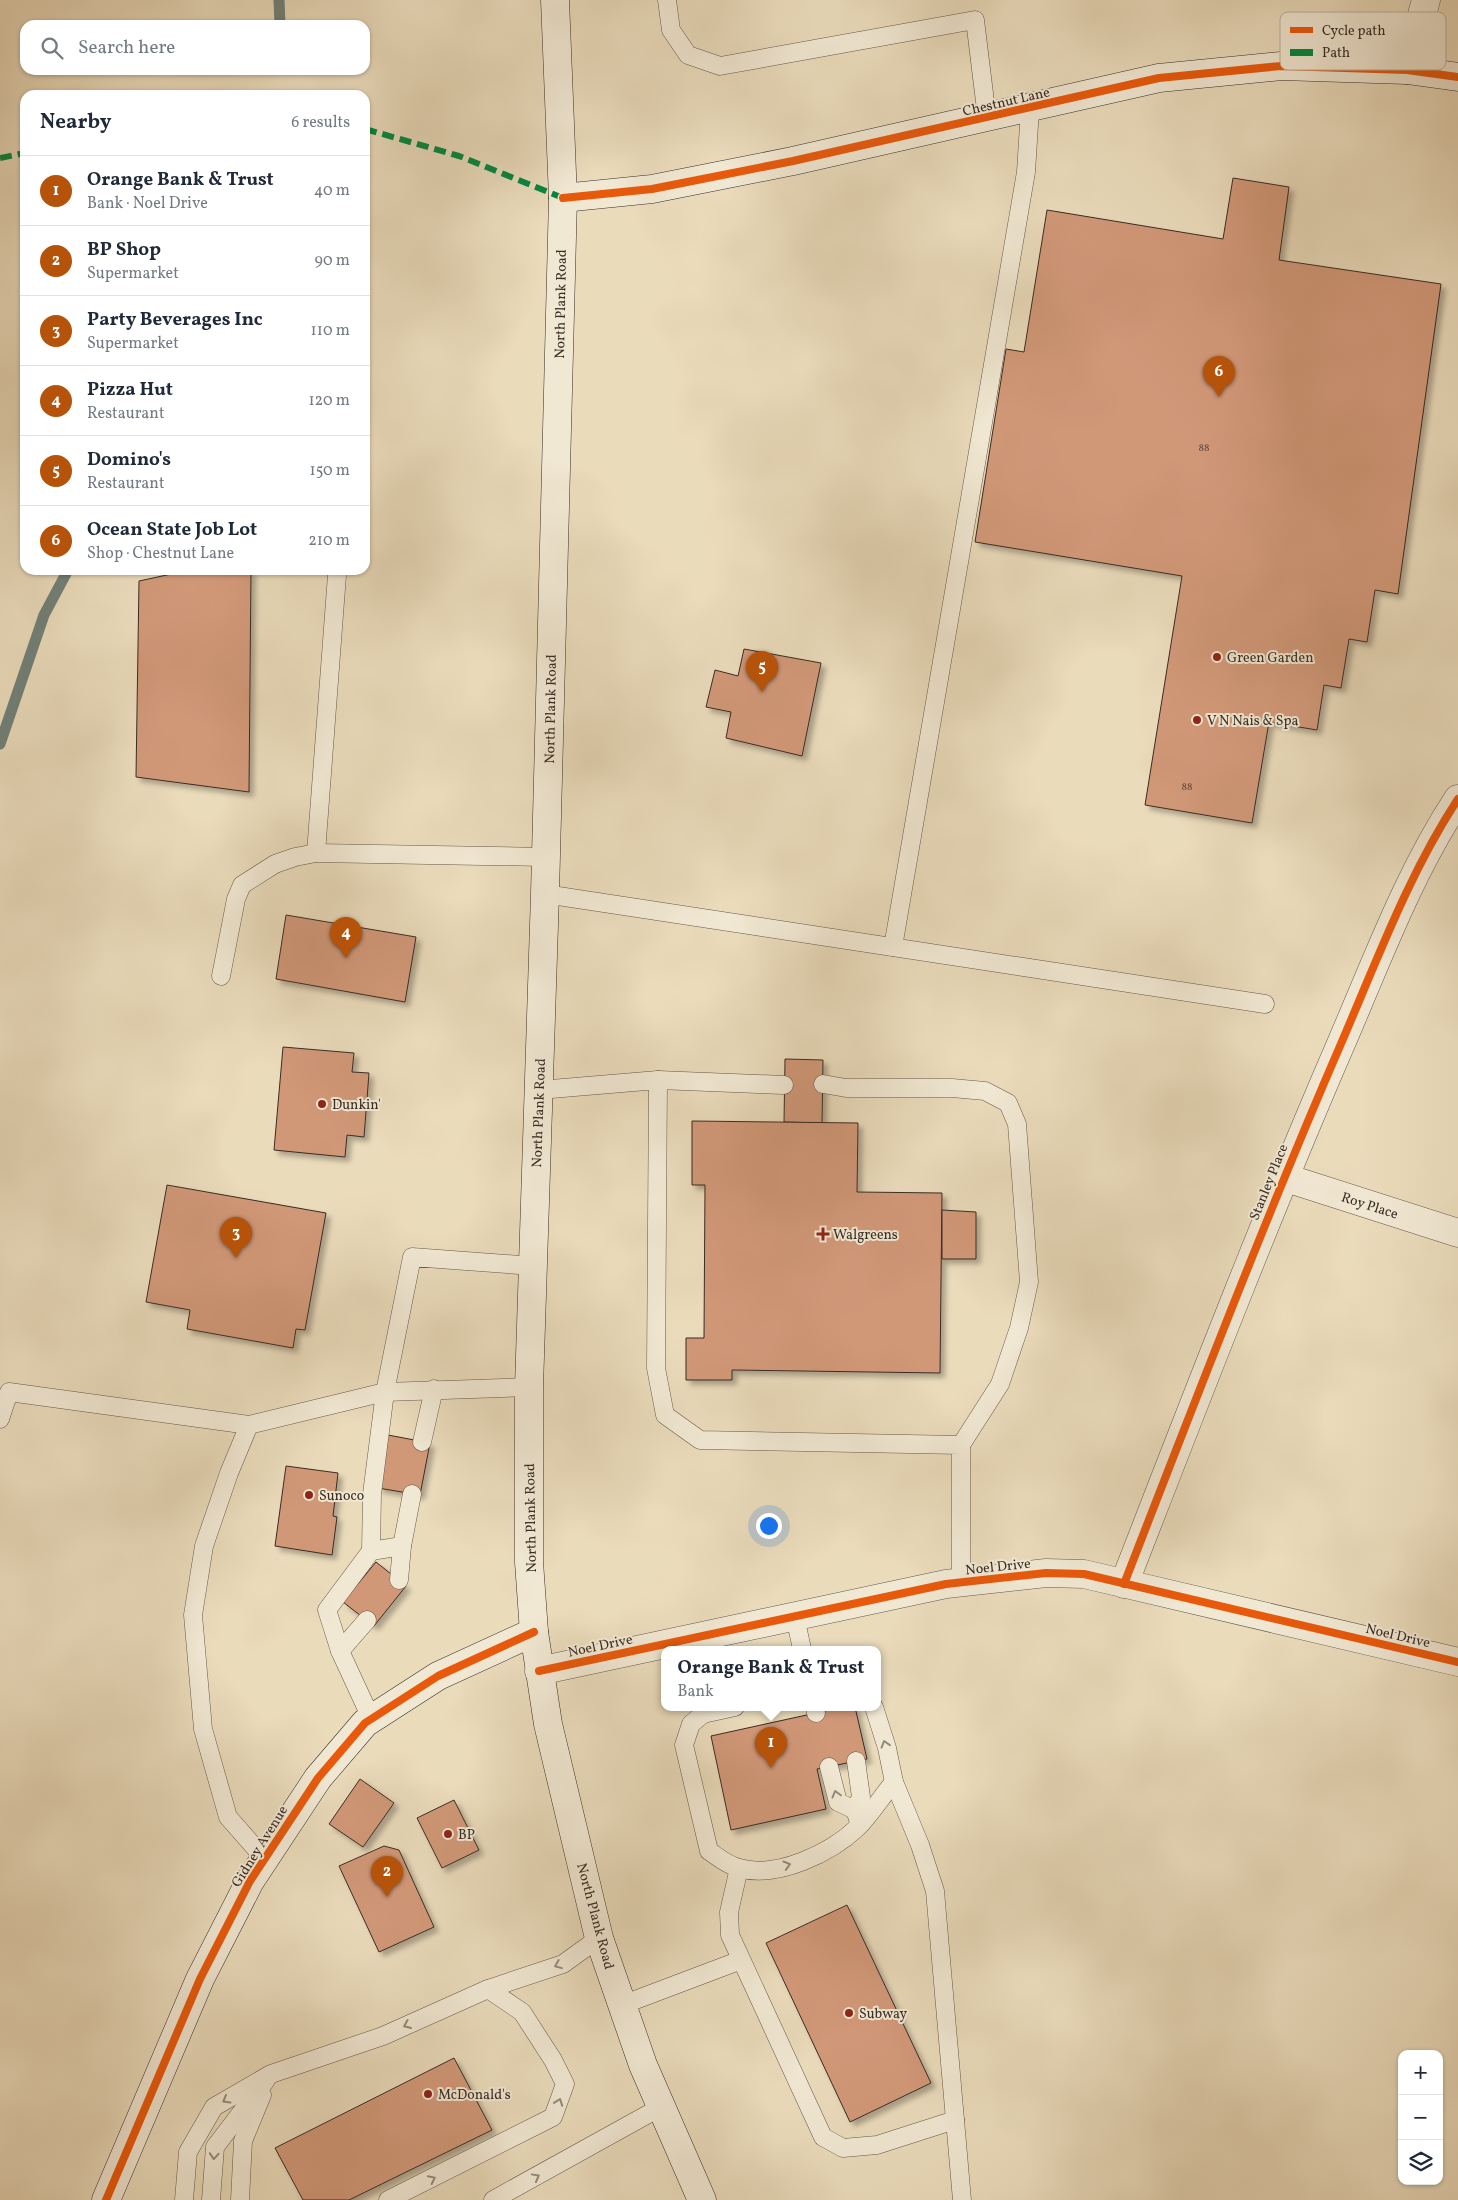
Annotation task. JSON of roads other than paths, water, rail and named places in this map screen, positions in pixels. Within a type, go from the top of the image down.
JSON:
[{"type":"street","name":"North Plank Road","points":[[556,0],[563,198],[545,894],[533,1266],[529,1562],[534,1632],[548,1724],[599,1938],[643,2065],[702,2200]]},
{"type":"street","name":"Chestnut Lane","points":[[563,198],[652,190],[1030,109],[1159,78],[1280,66]]},
{"type":"street","name":"Chestnut Lane","points":[[1406,70],[1458,78]]},
{"type":"street","name":"Stanley Place","points":[[1124,1584],[1283,1177],[1396,915],[1441,825],[1458,799]]},
{"type":"street","name":"Roy Place","points":[[1283,1177],[1458,1234]]},
{"type":"street","name":"Noel Drive","points":[[539,1670],[961,1583],[1046,1573],[1084,1574],[1458,1662]]},
{"type":"street","name":"Gidney Avenue","points":[[106,2200],[200,1979],[250,1881],[318,1778],[365,1722],[438,1676],[534,1632]]},
{"type":"lane","points":[[667,0],[671,30],[688,55],[720,66],[975,20],[987,118]]},
{"type":"lane","points":[[893,947],[1026,172],[1030,109]]},
{"type":"lane","points":[[316,854],[336,575]]},
{"type":"lane","points":[[221,976],[236,899],[242,885],[275,864],[295,857],[316,854],[546,857]]},
{"type":"lane","points":[[545,894],[1265,1004]]},
{"type":"lane","points":[[658,1080],[656,1368],[664,1415],[700,1440],[961,1445]]},
{"type":"lane","points":[[539,1090],[658,1080],[784,1085]]},
{"type":"lane","points":[[823,1084],[846,1088],[952,1088],[985,1091],[1008,1103],[1017,1124],[1029,1282],[1019,1328],[1000,1384],[961,1445],[961,1583]]},
{"type":"lane","points":[[371,1718],[340,1651],[327,1610],[371,1551],[372,1494],[385,1392],[412,1257],[533,1266]]},
{"type":"lane","points":[[0,1419],[9,1392],[249,1425],[385,1392],[530,1387]]},
{"type":"lane","points":[[422,1442],[434,1390]]},
{"type":"lane","points":[[249,1425],[229,1473],[204,1546],[193,1615],[203,1729],[228,1817],[265,1859]]},
{"type":"lane","points":[[398,1580],[402,1546],[412,1494]]},
{"type":"lane","points":[[371,1551],[402,1546]]},
{"type":"lane","points":[[795,1617],[801,1646]]},
{"type":"lane","points":[[340,1651],[366,1620]]},
{"type":"lane","points":[[717,1711],[703,1714],[691,1724],[684,1745],[708,1851],[739,1868],[764,1871],[814,1857],[846,1837],[858,1818],[894,1782]]},
{"type":"lane","points":[[875,1711],[887,1748],[894,1782],[920,1846],[935,1891],[962,2200]]},
{"type":"lane","points":[[856,1761],[861,1797],[858,1818]]},
{"type":"lane","points":[[829,1767],[838,1802],[858,1818]]},
{"type":"lane","points":[[739,1868],[729,1912],[730,1935],[823,2137],[843,2148],[877,2145],[955,2120]]},
{"type":"lane","points":[[184,2200],[188,2152],[214,2107],[271,2074],[383,2036],[488,1989],[563,1964],[599,1938]]},
{"type":"lane","points":[[622,2005],[742,1960]]},
{"type":"lane","points":[[388,2200],[553,2117],[565,2084],[553,2060],[522,2012],[488,1989]]},
{"type":"lane","points":[[211,2200],[215,2147],[271,2074]]},
{"type":"lane","points":[[240,2200],[243,2141],[271,2074]]},
{"type":"lane","points":[[493,2200],[661,2107]]},
{"type":"waterway","points":[[279,0],[280,20]]},
{"type":"waterway","points":[[0,744],[44,615],[65,575]]},
{"type":"place","name":"Ocean State Job Lot","points":[[1219,397]]},
{"type":"place","name":"Green Garden","points":[[1217,657]]},
{"type":"place","name":"Domino's","points":[[762,692]]},
{"type":"place","name":"V N Nais & Spa","points":[[1197,720]]},
{"type":"place","name":"Pizza Hut","points":[[346,958]]},
{"type":"place","name":"Dunkin'","points":[[322,1104]]},
{"type":"place","name":"Walgreens","points":[[823,1234]]},
{"type":"place","name":"Party Beverages Inc","points":[[236,1258]]},
{"type":"place","name":"Sunoco","points":[[309,1495]]},
{"type":"place","name":"Orange Bank & Trust","points":[[771,1768]]},
{"type":"place","name":"BP","points":[[448,1834]]},
{"type":"place","name":"BP Shop","points":[[387,1897]]},
{"type":"place","name":"Subway","points":[[849,2013]]},
{"type":"place","name":"McDonald's","points":[[428,2094]]}]
